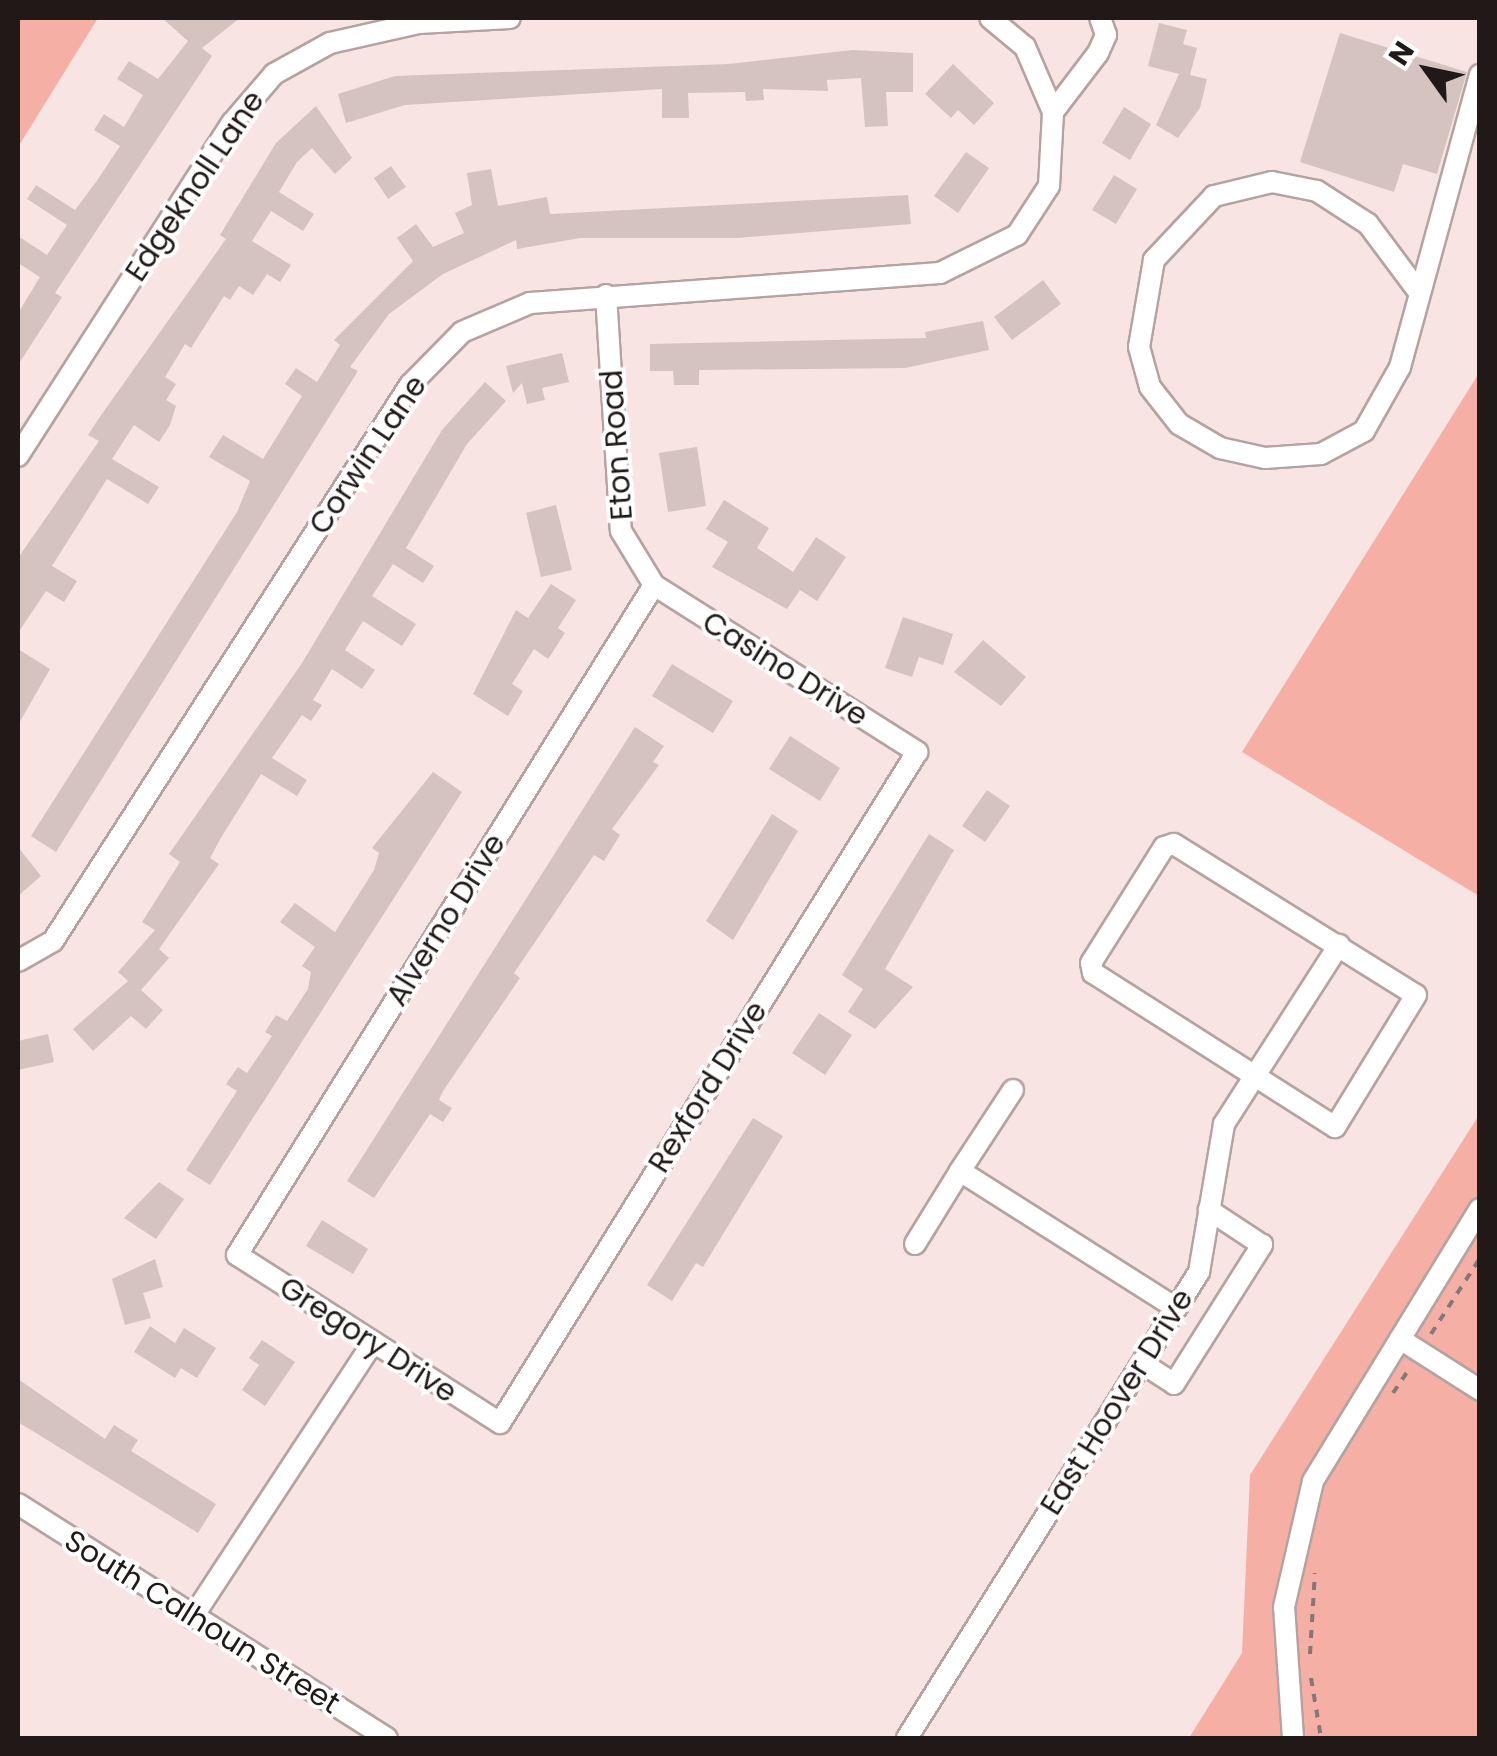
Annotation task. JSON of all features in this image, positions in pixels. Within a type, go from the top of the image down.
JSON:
[{"type":"street","name":"Edgeknoll Lane","points":[[19,451],[232,122],[274,74],[330,44],[418,24],[510,18]]},
{"type":"street","points":[[990,18],[1026,47],[1053,112]]},
{"type":"street","points":[[1053,112],[1098,53],[1106,35],[1100,18]]},
{"type":"street","points":[[1418,291],[1368,224],[1317,190],[1272,182],[1214,196],[1154,260],[1139,347],[1150,388],[1178,424],[1220,448],[1265,458],[1321,454],[1364,432],[1385,400],[1418,291],[1480,76]]},
{"type":"street","name":"Corwin Lane","points":[[18,961],[53,941],[410,385],[462,332],[530,303],[940,273],[1017,235],[1048,186],[1053,112]]},
{"type":"street","name":"Eton Road","points":[[606,295],[621,530],[654,586]]},
{"type":"street","name":"Casino Drive","points":[[654,586],[917,752]]},
{"type":"street","name":"Alverno Drive","points":[[237,1256],[654,586]]},
{"type":"street","name":"Rexford Drive","points":[[500,1423],[917,752]]},
{"type":"street","points":[[1174,844],[1416,995],[1335,1127],[1256,1078],[1090,963],[1164,847],[1174,844]]},
{"type":"street","name":"East Hoover Drive","points":[[907,1738],[1199,1272],[1224,1124],[1339,945]]},
{"type":"street","points":[[915,1244],[1013,1090]]},
{"type":"street","points":[[960,1171],[1176,1308]]},
{"type":"street","points":[[1294,1738],[1283,1674],[1294,1546],[1326,1456],[1480,1209]]},
{"type":"street","points":[[1142,1363],[1174,1384],[1262,1246],[1209,1210]]},
{"type":"street","name":"Gregory Drive","points":[[237,1256],[371,1346],[500,1423]]},
{"type":"street","points":[[1400,1339],[1480,1390]]},
{"type":"street","points":[[192,1618],[371,1346]]},
{"type":"street","name":"South Calhoun Street","points":[[18,1504],[192,1618],[387,1738]]},
{"type":"path","points":[[1388,1402],[1480,1258]]},
{"type":"path","points":[[1316,1568],[1310,1662],[1321,1738]]},
{"type":"shaded area","points":[[18,18],[98,18],[18,147]]},
{"type":"shaded area","points":[[1479,373],[1479,896],[1242,752]]},
{"type":"shaded area","points":[[1479,1115],[1479,1738],[1189,1738],[1242,1653],[1250,1475]]},
{"type":"building","points":[[162,18],[240,18],[202,48],[212,56],[55,293],[62,297],[18,365],[18,313],[40,277],[18,263],[18,236],[47,255],[67,225],[27,199],[36,185],[75,210],[96,182],[120,146],[94,130],[104,114],[124,127],[143,95],[117,79],[129,61],[158,79],[188,41]]},
{"type":"building","points":[[1159,23],[1187,30],[1183,44],[1197,48],[1190,75],[1207,79],[1200,108],[1178,138],[1156,125],[1179,74],[1148,66]]},
{"type":"building","points":[[1340,33],[1467,72],[1437,174],[1403,164],[1394,192],[1300,162]]},
{"type":"building","points":[[852,50],[913,53],[913,92],[886,92],[888,126],[865,127],[861,78],[827,80],[828,91],[763,89],[764,100],[746,101],[745,92],[688,93],[689,118],[662,118],[662,89],[405,105],[346,123],[338,94],[395,76],[729,64]]},
{"type":"building","points":[[953,64],[994,103],[974,125],[958,110],[951,118],[925,94]]},
{"type":"building","points":[[316,106],[352,158],[335,174],[312,148],[297,162],[279,192],[314,214],[303,231],[271,211],[252,241],[291,265],[280,282],[267,274],[253,295],[239,286],[230,300],[224,296],[191,348],[185,344],[165,377],[176,384],[166,400],[176,406],[170,425],[159,442],[134,425],[112,459],[159,487],[148,504],[107,479],[52,566],[77,581],[64,602],[46,591],[18,633],[18,558],[99,441],[88,435],[97,421],[226,239],[220,235],[276,143]]},
{"type":"building","points":[[1124,107],[1151,124],[1130,160],[1102,143]]},
{"type":"building","points":[[966,152],[989,168],[958,213],[934,196]]},
{"type":"building","points":[[391,166],[406,187],[388,199],[374,178]]},
{"type":"building","points":[[491,169],[498,206],[547,197],[550,214],[908,195],[911,224],[737,238],[580,238],[517,249],[516,240],[443,274],[389,314],[350,367],[358,371],[56,852],[31,836],[237,512],[250,481],[209,457],[223,435],[263,459],[302,396],[285,384],[296,368],[317,382],[340,345],[334,340],[413,261],[397,238],[416,224],[433,247],[464,233],[455,213],[472,205],[467,173]]},
{"type":"building","points":[[1114,175],[1137,189],[1116,224],[1092,210]]},
{"type":"building","points":[[1043,280],[1061,304],[1012,340],[994,317]]},
{"type":"building","points":[[983,321],[989,350],[905,368],[699,370],[699,385],[674,385],[673,371],[650,371],[650,344],[926,338],[925,332]]},
{"type":"building","points":[[562,353],[569,382],[542,388],[545,400],[527,404],[522,383],[513,393],[506,366]]},
{"type":"building","points":[[485,382],[506,401],[467,444],[406,548],[434,566],[423,583],[393,564],[372,596],[416,624],[402,646],[363,621],[345,650],[375,670],[362,689],[332,669],[313,700],[322,705],[311,721],[302,715],[272,758],[307,780],[297,796],[261,774],[222,836],[210,858],[219,864],[159,949],[169,958],[141,990],[163,1010],[146,1029],[131,1016],[93,1051],[73,1029],[128,981],[118,972],[155,930],[142,922],[180,862],[169,854],[302,663],[442,430]]},
{"type":"building","points":[[697,447],[706,506],[668,512],[659,453]]},
{"type":"building","points":[[724,500],[769,528],[757,548],[793,572],[816,537],[846,557],[817,601],[800,590],[787,609],[712,567],[728,542],[706,529]]},
{"type":"building","points":[[556,505],[572,570],[541,577],[526,513]]},
{"type":"building","points":[[551,584],[576,600],[558,628],[565,633],[548,659],[534,649],[512,684],[523,691],[508,716],[473,694],[516,610],[528,618]]},
{"type":"building","points":[[903,617],[953,634],[943,665],[919,657],[912,677],[885,668]]},
{"type":"building","points":[[983,640],[1026,677],[1001,706],[954,672]]},
{"type":"building","points":[[18,649],[50,669],[18,725]]},
{"type":"building","points":[[672,664],[733,701],[713,733],[652,696]]},
{"type":"building","points":[[635,727],[664,746],[653,762],[659,765],[612,829],[620,835],[604,861],[594,855],[514,973],[520,978],[443,1091],[439,1100],[452,1108],[443,1122],[430,1114],[374,1198],[347,1181]]},
{"type":"building","points":[[790,736],[840,768],[820,801],[769,769]]},
{"type":"building","points":[[433,772],[462,792],[210,1185],[186,1170],[237,1091],[226,1084],[238,1067],[247,1073],[272,1036],[265,1032],[276,1015],[287,1021],[308,989],[311,972],[302,966],[315,947],[280,922],[295,903],[335,932],[374,870],[379,853],[372,848]]},
{"type":"building","points":[[987,790],[1010,806],[985,842],[962,826]]},
{"type":"building","points":[[772,814],[798,831],[733,940],[706,921]]},
{"type":"building","points":[[929,834],[954,850],[885,969],[913,987],[875,1029],[848,1012],[863,989],[842,975]]},
{"type":"building","points":[[18,847],[41,876],[18,896]]},
{"type":"building","points":[[819,1013],[852,1035],[825,1075],[792,1053]]},
{"type":"building","points":[[48,1034],[54,1062],[18,1070],[18,1041]]},
{"type":"building","points":[[753,1118],[783,1136],[703,1267],[696,1263],[672,1301],[647,1285]]},
{"type":"building","points":[[159,1182],[184,1199],[156,1239],[124,1218]]},
{"type":"building","points":[[322,1220],[368,1249],[353,1274],[306,1246]]},
{"type":"building","points":[[155,1259],[163,1287],[143,1293],[151,1318],[125,1325],[112,1279]]},
{"type":"building","points":[[150,1326],[175,1343],[184,1328],[216,1348],[197,1378],[181,1368],[175,1378],[134,1352]]},
{"type":"building","points":[[262,1340],[295,1362],[265,1406],[242,1390],[259,1365],[249,1358]]},
{"type":"building","points":[[18,1379],[105,1439],[114,1425],[138,1440],[131,1451],[216,1504],[198,1533],[18,1422]]}]
